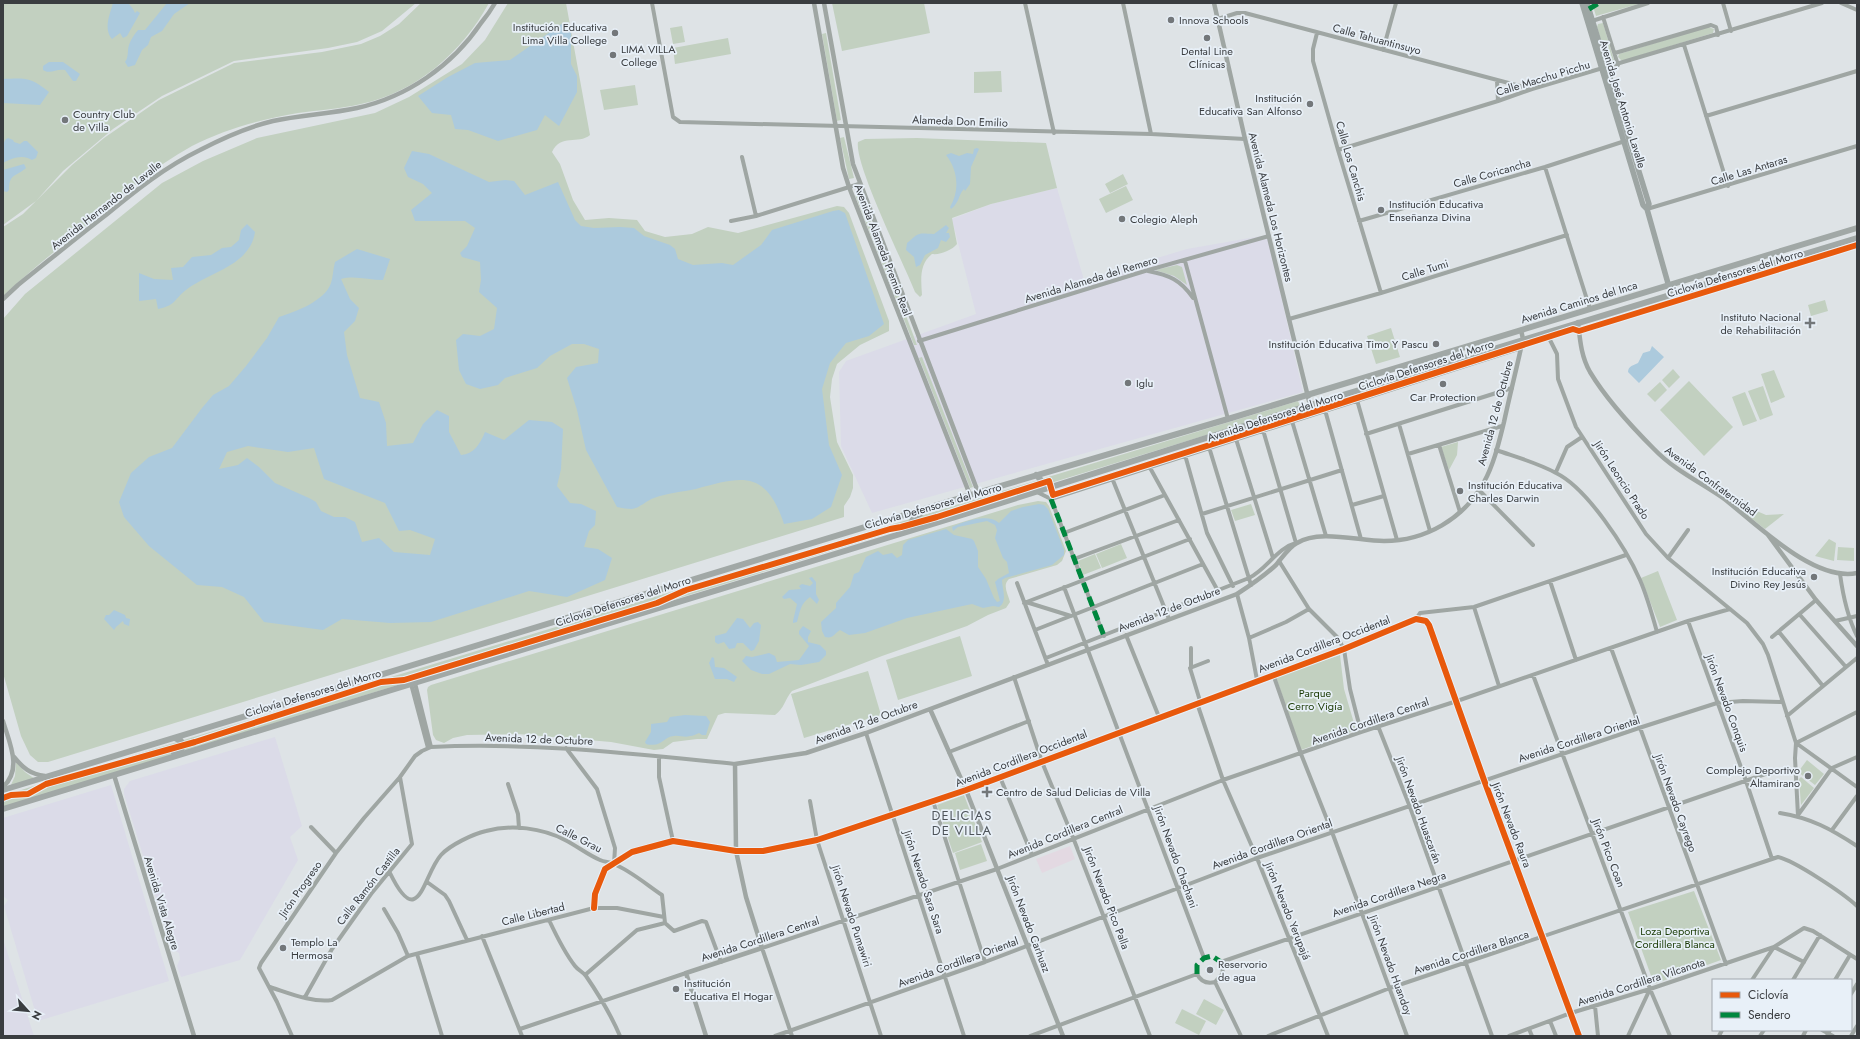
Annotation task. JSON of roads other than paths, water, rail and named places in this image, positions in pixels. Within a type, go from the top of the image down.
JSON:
[{"type":"main road","name":"Avenida José Antonio Lavalle","points":[[1582,3],[1590,21]]},
{"type":"main road","name":"Avenida José Antonio Lavalle","points":[[1587,3],[1590,21],[1626,140],[1643,205],[1647,210],[1671,294]]},
{"type":"main road","name":"Avenida Caminos del Inca","points":[[978,492],[1228,419],[1857,228]]},
{"type":"main road","name":"Avenida Caminos del Inca","points":[[1021,497],[1523,339],[1857,238]]},
{"type":"main road","points":[[3,809],[154,764],[1021,497],[1026,492],[1041,487],[1041,481],[1036,475]]},
{"type":"main road","points":[[3,788],[175,738],[978,492]]},
{"type":"main road","points":[[919,528],[916,528],[912,524],[913,516],[933,510],[937,505]]},
{"type":"main road","points":[[154,764],[160,758],[182,750],[182,743],[175,738]]},
{"type":"street","name":"Alameda Don Emilio","points":[[652,3],[672,115],[680,122],[1054,133],[1151,134],[1245,139]]},
{"type":"street","name":"Avenida Alameda Premio Real","points":[[814,3],[843,168],[849,187],[970,495]]},
{"type":"street","name":"Avenida Alameda Premio Real","points":[[824,3],[845,126],[859,184],[978,492]]},
{"type":"street","points":[[1025,3],[1054,133]]},
{"type":"street","points":[[1123,3],[1151,134]]},
{"type":"street","name":"Avenida Alameda Los Horizontes","points":[[1214,3],[1245,139],[1313,414]]},
{"type":"street","points":[[1383,50],[1396,3]]},
{"type":"street","points":[[1590,21],[1648,3]]},
{"type":"street","points":[[1723,3],[1731,31]]},
{"type":"street","name":"Calle Macchu Picchu","points":[[1338,150],[1498,102],[1532,89],[1618,65],[1822,3]]},
{"type":"street","points":[[1841,3],[1850,5],[1857,10]]},
{"type":"street","name":"Avenida Hernando de Lavalle","points":[[3,299],[18,285],[163,171],[198,150],[248,128],[293,118],[357,108],[381,101],[406,91],[428,77],[460,50],[476,31],[494,4]]},
{"type":"street","name":"Calle Tahuantinsuyo","points":[[1218,19],[1245,13],[1497,81],[1532,89]]},
{"type":"street","points":[[1603,17],[1618,65]]},
{"type":"street","points":[[1615,53],[1711,25],[1716,27],[1718,35]]},
{"type":"street","name":"Calle Los Canchis","points":[[1317,33],[1312,56],[1338,150],[1381,293]]},
{"type":"street","points":[[1684,45],[1728,186]]},
{"type":"street","points":[[1706,116],[1857,71]]},
{"type":"street","points":[[1497,81],[1498,102]]},
{"type":"street","name":"Calle Coricancha","points":[[1359,221],[1545,167],[1626,140]]},
{"type":"street","name":"Calle Las Antaras","points":[[1647,210],[1857,146]]},
{"type":"street","points":[[742,156],[756,216]]},
{"type":"street","points":[[1545,167],[1590,309]]},
{"type":"street","points":[[731,221],[756,216],[859,184]]},
{"type":"street","name":"Calle Tumi","points":[[1289,319],[1381,293],[1566,235]]},
{"type":"street","name":"Avenida Alameda del Remero","points":[[919,341],[1145,271],[1185,261],[1269,236]]},
{"type":"street","points":[[1185,261],[1228,419]]},
{"type":"street","points":[[1145,271],[1160,273],[1173,278],[1186,287],[1196,301]]},
{"type":"street","name":"Avenida Confraternidad","points":[[1575,314],[1578,322],[1583,356],[1591,373],[1616,406],[1654,450],[1678,470],[1723,498],[1767,534],[1818,567],[1840,574],[1857,573]]},
{"type":"street","name":"Avenida 12 de Octubre","points":[[1046,658],[1233,586],[1262,569],[1287,546],[1311,538],[1326,536],[1397,540],[1416,536],[1443,525],[1460,512],[1479,490],[1489,472],[1512,388],[1523,339],[1521,330]]},
{"type":"street","name":"Jirón Leoncio Prado","points":[[1546,332],[1557,354],[1558,379],[1576,427],[1582,437],[1646,534],[1668,558],[1747,623],[1763,644],[1796,743]]},
{"type":"street","name":"Avenida Defensores del Morro","points":[[1052,498],[1521,348]]},
{"type":"street","points":[[1366,434],[1512,388]]},
{"type":"street","points":[[1357,400],[1397,540]]},
{"type":"street","points":[[1326,410],[1361,539]]},
{"type":"street","points":[[1292,421],[1326,536]]},
{"type":"street","points":[[1399,424],[1430,531]]},
{"type":"street","points":[[1408,454],[1502,426]]},
{"type":"street","points":[[1263,430],[1296,543]]},
{"type":"street","points":[[1556,472],[1567,447],[1582,437]]},
{"type":"street","points":[[1237,440],[1273,558]]},
{"type":"street","points":[[1439,445],[1460,512]]},
{"type":"street","points":[[1209,447],[1251,585]]},
{"type":"street","points":[[1496,450],[1556,472],[1568,480],[1588,500],[1607,525],[1639,579],[1658,632]]},
{"type":"street","points":[[1185,455],[1207,533],[1233,586]]},
{"type":"street","points":[[1149,466],[1218,591]]},
{"type":"street","points":[[1202,514],[1342,470]]},
{"type":"street","points":[[1112,478],[1169,619]]},
{"type":"street","points":[[1479,490],[1533,545]]},
{"type":"street","points":[[1037,492],[1052,498],[1104,636]]},
{"type":"street","points":[[1064,533],[1165,494]]},
{"type":"street","points":[[1352,505],[1384,496]]},
{"type":"street","points":[[1074,559],[1179,520]]},
{"type":"street","points":[[1668,558],[1688,530]]},
{"type":"street","points":[[1767,534],[1816,600],[1857,646]]},
{"type":"street","points":[[1025,603],[1190,539]]},
{"type":"street","name":"Avenida 12 de Octubre","points":[[429,748],[507,745],[566,748],[735,764],[806,753],[866,733],[1237,594],[1251,585],[1279,561],[1296,543]]},
{"type":"street","name":"Avenida Cordillera Occidental","points":[[594,908],[595,894],[605,869],[632,852],[673,841],[736,850],[763,851],[817,840],[966,790],[1273,674],[1344,649],[1416,619],[1420,613],[1474,608],[1626,555]]},
{"type":"street","points":[[1279,561],[1309,609],[1337,637],[1344,649],[1350,689],[1361,732]]},
{"type":"street","points":[[1035,630],[1203,564]]},
{"type":"street","points":[[1840,574],[1843,595],[1849,618],[1857,636]]},
{"type":"street","points":[[1550,581],[1576,660]]},
{"type":"street","points":[[1017,583],[1048,665]]},
{"type":"street","name":"Jirón Nevado Chachani","points":[[1064,588],[1073,615],[1086,643],[1118,732],[1149,809],[1204,958]]},
{"type":"street","points":[[1237,594],[1249,638],[1257,680]]},
{"type":"street","points":[[1772,637],[1816,600]]},
{"type":"street","points":[[1025,603],[1073,615]]},
{"type":"street","points":[[1474,608],[1499,686]]},
{"type":"street","name":"Avenida Cordillera Central","points":[[520,1029],[960,882],[1074,840],[1223,780],[1378,726],[1457,701],[1688,621],[1730,608]]},
{"type":"street","points":[[1249,638],[1286,622],[1309,609]]},
{"type":"street","points":[[1800,615],[1846,666]]},
{"type":"street","points":[[1835,621],[1857,616]]},
{"type":"street","name":"Jirón Nevado Raura","points":[[1416,619],[1426,621],[1429,625],[1484,780],[1571,1013],[1578,1036]]},
{"type":"street","name":"Jirón Nevado Conquis","points":[[1688,621],[1746,780],[1772,859]]},
{"type":"street","points":[[1779,632],[1823,686]]},
{"type":"street","points":[[1126,635],[1159,717]]},
{"type":"street","name":"Jirón Nevado Yerupajá","points":[[1191,648],[1192,668],[1190,668],[1223,780],[1257,858],[1328,1036]]},
{"type":"street","name":"Jirón Nevado Cayrego","points":[[1611,648],[1726,964]]},
{"type":"street","points":[[1787,716],[1857,658]]},
{"type":"street","points":[[1192,668],[1208,661]]},
{"type":"street","name":"Jirón Nevado Huandoy","points":[[1273,674],[1301,754],[1332,832],[1407,1036]]},
{"type":"street","name":"Jirón Pico Coan","points":[[1533,675],[1622,910],[1650,989],[1670,1036]]},
{"type":"street","name":"Jirón Nevado Pico Palla","points":[[1014,677],[1042,762],[1105,918],[1150,1036]]},
{"type":"street","points":[[413,684],[429,748]]},
{"type":"street","name":"Avenida Cordillera Oriental","points":[[775,1036],[791,1034],[870,1003],[1105,918],[1257,858],[1717,702],[1783,702]]},
{"type":"street","name":"Jirón Nevado Carhuaz","points":[[930,709],[966,790],[1063,1036]]},
{"type":"street","points":[[1796,743],[1857,712]]},
{"type":"street","points":[[3,721],[14,756],[13,769],[3,788]]},
{"type":"street","points":[[949,752],[1029,721]]},
{"type":"street","name":"Jirón Nevado Huascarán","points":[[1378,726],[1410,807],[1492,1036]]},
{"type":"street","name":"Jirón Nevado Sara Sara","points":[[866,733],[964,1036]]},
{"type":"street","points":[[1796,743],[1857,787]]},
{"type":"street","points":[[1796,743],[1795,758],[1798,816]]},
{"type":"street","name":"Jirón Progreso","points":[[292,1036],[270,987],[259,968],[261,963],[336,853],[400,777],[415,756],[429,748]]},
{"type":"street","points":[[566,748],[597,789],[615,848],[614,864]]},
{"type":"street","points":[[14,756],[27,771],[36,775],[47,776]]},
{"type":"street","points":[[659,757],[659,777],[673,841]]},
{"type":"street","points":[[1798,816],[1832,768],[1857,757]]},
{"type":"street","points":[[735,764],[736,850],[746,897],[791,1034]]},
{"type":"street","name":"Avenida Cordillera Negra","points":[[1215,982],[1223,973],[1221,962],[1774,770]]},
{"type":"street","name":"Avenida Vista Alegre","points":[[114,775],[194,1036]]},
{"type":"street","name":"Calle Ramón Castilla","points":[[305,997],[332,949],[371,894],[390,872],[412,842],[400,777]]},
{"type":"street","points":[[1000,777],[1032,855]]},
{"type":"street","points":[[508,784],[518,814],[519,828]]},
{"type":"street","points":[[1832,830],[1857,796]]},
{"type":"street","name":"Jirón Nevado Pumawiri","points":[[810,801],[817,840],[881,1036]]},
{"type":"street","points":[[933,801],[985,962]]},
{"type":"street","points":[[1780,813],[1798,816],[1816,822],[1857,846]]},
{"type":"street","points":[[310,827],[336,853]]},
{"type":"street","name":"Calle Grau","points":[[390,872],[397,888],[403,895],[414,898],[420,895],[436,861],[450,847],[485,831],[519,828],[533,829],[552,834],[600,860],[614,864],[662,895],[664,917]]},
{"type":"street","points":[[1772,859],[1778,857],[1785,859],[1857,906]]},
{"type":"street","name":"Avenida Cordillera Blanca","points":[[1268,1036],[1390,988],[1772,859]]},
{"type":"street","points":[[427,882],[445,895],[467,940]]},
{"type":"street","name":"Calle Libertad","points":[[270,987],[305,997],[325,1001],[332,1000],[408,956],[482,936],[594,908],[617,908],[664,917]]},
{"type":"street","points":[[384,909],[398,933],[408,956]]},
{"type":"street","points":[[664,917],[665,923],[674,931],[702,921],[706,922],[721,962]]},
{"type":"street","points":[[549,920],[557,938],[575,966],[585,975],[602,1001],[620,1036]]},
{"type":"street","points":[[585,975],[637,930],[665,923]]},
{"type":"street","name":"Avenida Cordillera Vilcanota","points":[[1509,1036],[1571,1013],[1650,989],[1774,947],[1804,928],[1808,928],[1820,935]]},
{"type":"street","points":[[1794,979],[1820,935],[1857,959]]},
{"type":"street","points":[[482,936],[522,1036]]},
{"type":"street","points":[[1753,979],[1774,947],[1804,962]]},
{"type":"street","points":[[416,954],[442,1036]]},
{"type":"street","points":[[1836,979],[1850,954]]},
{"type":"street","points":[[686,973],[706,1036]]},
{"type":"street","points":[[1030,1036],[1197,974],[1206,983],[1215,982],[1241,1036]]},
{"type":"street","points":[[1628,1036],[1650,989]]},
{"type":"street","points":[[1595,1006],[1598,1036]]},
{"type":"street","points":[[1550,1021],[1556,1036]]},
{"type":"street","points":[[1851,1036],[1857,1026]]},
{"type":"street","points":[[1529,1029],[1532,1036]]},
{"type":"street","points":[[1828,1033],[1833,1036]]},
{"type":"water","points":[[113,3],[127,3],[131,6],[135,13],[137,11],[140,13],[127,36],[123,38],[120,33],[112,39],[109,35],[108,21]]},
{"type":"water","points":[[167,3],[190,3],[174,14],[162,31],[151,37],[148,45],[142,50],[135,65],[128,67],[125,62],[129,45],[133,37],[138,30],[145,30]]},
{"type":"water","points":[[563,23],[571,33],[571,64],[577,76],[577,92],[559,126],[545,115],[537,130],[498,141],[468,130],[455,129],[451,115],[432,113],[418,96],[448,77],[475,63],[510,60]]},
{"type":"water","points":[[49,62],[63,62],[80,74],[76,81],[73,81],[65,70],[49,72],[43,70],[43,66]]},
{"type":"water","points":[[17,78],[32,81],[49,92],[40,105],[3,103],[3,79]]},
{"type":"water","points":[[8,138],[20,144],[27,141],[38,152],[36,158],[32,160],[25,157],[18,157],[3,163],[3,145],[5,140]]},
{"type":"water","points":[[974,149],[979,149],[971,167],[970,184],[965,191],[964,189],[962,191],[956,204],[951,209],[950,207],[955,194],[956,181],[953,167],[946,155],[951,153],[959,156],[967,153],[973,154]]},
{"type":"water","points":[[412,151],[429,154],[489,182],[505,180],[514,181],[525,195],[558,182],[575,220],[581,226],[594,228],[634,228],[644,236],[670,245],[675,249],[678,259],[693,265],[722,263],[733,265],[761,245],[772,230],[833,211],[839,210],[845,213],[884,324],[869,336],[846,343],[830,363],[822,389],[829,445],[842,475],[831,507],[812,519],[784,524],[777,506],[769,494],[761,486],[751,481],[740,480],[727,481],[664,495],[651,499],[632,509],[617,507],[586,450],[577,410],[567,378],[576,367],[598,363],[599,349],[584,344],[572,344],[550,356],[537,368],[505,378],[498,385],[480,389],[466,384],[459,370],[456,340],[463,334],[480,336],[494,329],[497,308],[479,292],[481,280],[480,262],[462,257],[460,253],[467,246],[475,228],[465,221],[415,221],[411,210],[432,193],[423,184],[408,177],[404,168]]},
{"type":"water","points":[[24,164],[26,168],[12,178],[9,185],[9,190],[7,192],[3,191],[3,170]]},
{"type":"water","points":[[247,224],[255,232],[252,244],[237,261],[195,284],[186,290],[169,306],[158,309],[156,299],[139,301],[139,273],[154,279],[173,280],[171,268],[183,267],[192,257],[211,255],[222,248],[231,247],[239,240],[241,230]]},
{"type":"water","points":[[946,225],[949,228],[946,233],[949,233],[950,237],[946,242],[941,240],[938,248],[925,255],[920,265],[916,267],[914,257],[906,250],[907,243],[919,234],[934,234]]},
{"type":"water","points":[[357,249],[390,259],[383,280],[356,278],[341,279],[350,299],[359,308],[355,321],[344,332],[347,355],[360,398],[379,402],[386,423],[387,446],[413,443],[423,424],[437,410],[449,416],[449,432],[461,455],[470,453],[476,448],[485,432],[504,440],[529,420],[552,422],[563,429],[561,469],[557,486],[570,503],[581,504],[596,511],[595,525],[589,531],[584,547],[598,549],[612,558],[605,580],[567,597],[529,591],[431,622],[390,623],[342,619],[323,630],[264,622],[244,597],[222,587],[197,585],[149,546],[124,517],[119,502],[131,473],[149,457],[172,448],[213,395],[229,386],[246,366],[267,338],[279,317],[309,305],[323,295],[331,283],[335,262]],"holes":[[[248,446],[288,452],[314,448],[324,479],[385,503],[399,531],[410,530],[435,539],[430,555],[394,552],[379,538],[362,542],[355,522],[345,517],[334,517],[321,511],[316,502],[275,483],[259,467],[247,458],[238,465],[219,469],[227,452]]]},
{"type":"water","points":[[1652,346],[1664,357],[1639,383],[1628,372],[1628,370],[1638,363],[1643,353],[1650,351]]},
{"type":"water","points":[[1039,504],[1044,505],[1048,509],[1064,550],[1064,555],[1052,565],[1002,580],[1004,598],[999,607],[993,606],[983,608],[972,604],[907,618],[865,633],[849,635],[840,630],[832,637],[825,637],[822,631],[821,622],[836,608],[836,603],[850,587],[854,574],[859,572],[866,557],[878,551],[883,555],[892,553],[897,558],[902,555],[903,545],[908,540],[946,529],[954,535],[972,539],[974,541],[978,551],[978,567],[986,579],[994,598],[997,602],[1000,601],[995,582],[1009,573],[1007,562],[1003,558],[995,538],[997,530],[995,525],[987,521],[958,527],[953,531],[952,527],[963,522],[983,518],[994,520],[999,523],[1011,511]]},
{"type":"water","points":[[812,577],[816,582],[816,594],[819,600],[817,604],[810,597],[804,602],[797,622],[793,623],[797,604],[790,598],[784,599],[782,597],[789,590],[801,589],[799,586],[802,584],[810,586],[813,583],[809,578]]},
{"type":"water","points":[[114,610],[130,619],[129,626],[124,624],[123,621],[114,630],[104,619],[106,615],[109,615]]},
{"type":"water","points":[[737,618],[743,619],[750,628],[754,623],[758,622],[761,625],[759,641],[754,650],[751,651],[743,643],[737,643],[735,648],[729,649],[724,642],[718,644],[715,642],[715,636],[726,633]]},
{"type":"water","points":[[803,626],[811,631],[808,637],[808,642],[820,645],[826,651],[826,655],[819,662],[801,665],[790,664],[769,674],[762,674],[751,670],[742,661],[746,656],[752,657],[769,653],[775,656],[777,662],[799,660],[809,646],[799,634],[799,631]]},
{"type":"water","points":[[712,657],[714,658],[715,667],[724,668],[737,677],[734,682],[727,679],[715,679],[709,663]]},
{"type":"water","points":[[685,715],[706,716],[710,722],[706,735],[699,733],[688,737],[674,736],[667,738],[656,745],[646,744],[645,742],[651,732],[651,724],[667,722],[670,717]]},
{"type":"place","name":"Innova Schools","points":[[1171,20]]},
{"type":"place","name":"Institución Educativa Lima Villa College","points":[[615,33]]},
{"type":"place","name":"Dental Line Clínicas","points":[[1207,38]]},
{"type":"place","name":"LIMA VILLA College","points":[[613,55]]},
{"type":"place","name":"Institución Educativa San Alfonso","points":[[1310,104]]},
{"type":"place","name":"Country Club de Villa","points":[[65,120]]},
{"type":"place","name":"Institución Educativa Enseñanza Divina","points":[[1381,210]]},
{"type":"place","name":"Colegio Aleph","points":[[1122,219]]},
{"type":"place","name":"Instituto Nacional de Rehabilitación","points":[[1810,323]]},
{"type":"place","name":"Institución Educativa Timo Y Pascu","points":[[1436,344]]},
{"type":"place","name":"Iglu","points":[[1128,383]]},
{"type":"place","name":"Car Protection","points":[[1443,384]]},
{"type":"place","name":"Institución Educativa Charles Darwin","points":[[1460,491]]},
{"type":"place","name":"Institución Educativa Divino Rey Jesús","points":[[1814,577]]},
{"type":"place","name":"Complejo Deportivo Altamirano","points":[[1808,776]]},
{"type":"place","name":"Centro de Salud Delicias de Villa","points":[[987,792]]},
{"type":"place","name":"Templo La Hermosa","points":[[283,948]]},
{"type":"place","name":"Reservorio de agua","points":[[1210,970]]},
{"type":"place","name":"Institución Educativa El Hogar","points":[[676,989]]},
{"type":"district","name":"DELICIAS DE VILLA","points":[[962,822]]},
{"type":"park label","name":"Parque Cerro Vigía","points":[[1315,699]]},
{"type":"park label","name":"Loza Deportiva Cordillera Blanca","points":[[1675,937]]}]
